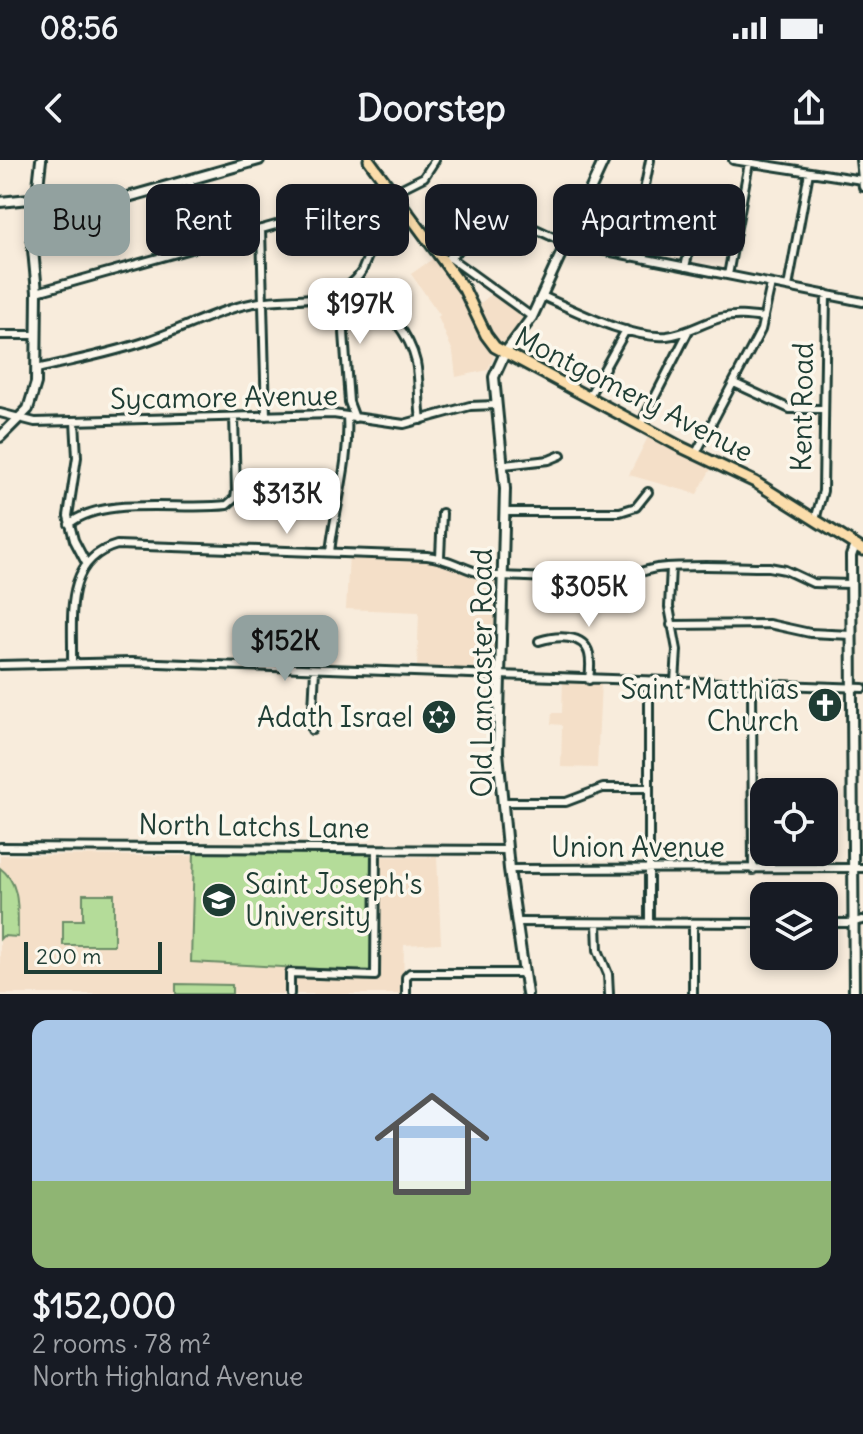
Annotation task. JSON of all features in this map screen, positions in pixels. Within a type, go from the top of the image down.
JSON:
[{"type":"main road","name":"Montgomery Avenue","points":[[369,160],[388,184]]},
{"type":"main road","name":"Montgomery Avenue","points":[[409,211],[446,259],[488,339],[505,353],[695,455],[755,482],[859,547]]},
{"type":"street","points":[[38,184],[41,160]]},
{"type":"street","points":[[130,197],[259,160]]},
{"type":"street","points":[[409,184],[424,177],[435,160]]},
{"type":"street","points":[[593,184],[604,160]]},
{"type":"street","points":[[631,257],[650,160]]},
{"type":"street","points":[[733,160],[862,180]]},
{"type":"street","points":[[860,160],[863,187]]},
{"type":"street","points":[[728,275],[749,163]]},
{"type":"street","points":[[788,287],[809,172]]},
{"type":"street","points":[[0,202],[24,199]]},
{"type":"street","points":[[532,317],[446,259],[517,207],[529,226],[553,237]]},
{"type":"street","points":[[266,416],[261,229],[276,225]]},
{"type":"street","points":[[0,437],[28,409],[35,392],[37,292],[34,256]]},
{"type":"street","points":[[37,292],[166,256]]},
{"type":"street","points":[[37,369],[148,341],[226,309],[263,301],[307,299],[341,291],[355,281],[369,256]]},
{"type":"street","points":[[505,353],[532,317],[560,256]]},
{"type":"street","points":[[626,256],[863,302]]},
{"type":"street","points":[[685,267],[688,256]]},
{"type":"street","points":[[355,281],[392,317],[411,347],[418,373],[421,420]]},
{"type":"street","points":[[695,455],[761,330],[771,284]]},
{"type":"street","points":[[330,552],[351,417],[341,291]]},
{"type":"street","name":"Kent Road","points":[[815,520],[823,491],[826,294]]},
{"type":"street","points":[[542,296],[626,330],[666,336],[688,332],[719,318],[741,315],[764,318]]},
{"type":"street","points":[[588,398],[626,330]]},
{"type":"street","points":[[640,426],[688,332]]},
{"type":"street","points":[[0,335],[37,335]]},
{"type":"street","name":"Old Lancaster Road","points":[[505,353],[494,374],[504,465],[505,512],[498,752],[509,869],[527,994]]},
{"type":"street","points":[[734,383],[790,409],[824,409]]},
{"type":"street","points":[[338,414],[349,402]]},
{"type":"street","name":"Sycamore Avenue","points":[[0,413],[35,422],[338,414],[390,424],[408,424],[470,406],[496,405]]},
{"type":"street","points":[[28,409],[28,416],[35,422]]},
{"type":"street","points":[[69,524],[78,516],[105,508],[227,505],[235,498],[236,491],[234,417]]},
{"type":"street","points":[[75,421],[77,466],[69,524],[86,563]]},
{"type":"street","points":[[504,465],[549,460],[561,455]]},
{"type":"street","points":[[505,512],[620,512],[636,507],[648,492]]},
{"type":"street","points":[[69,512],[78,516]]},
{"type":"street","points":[[440,557],[442,513]]},
{"type":"street","points":[[72,662],[75,587],[86,563],[101,551],[122,544],[440,557],[481,574],[503,576],[619,578],[671,567],[769,567],[785,570],[813,583],[851,584]]},
{"type":"street","points":[[854,994],[859,967],[859,921],[851,551],[859,547]]},
{"type":"street","points":[[671,567],[671,625],[677,650],[675,682]]},
{"type":"street","points":[[671,625],[769,624],[810,633],[851,635]]},
{"type":"street","points":[[539,641],[570,638],[583,644],[590,657],[589,680]]},
{"type":"street","points":[[0,665],[131,662],[863,688]]},
{"type":"street","points":[[312,730],[315,669]]},
{"type":"street","points":[[649,681],[649,923]]},
{"type":"street","points":[[752,684],[753,870]]},
{"type":"street","points":[[503,802],[566,802],[603,788],[649,788]]},
{"type":"street","name":"North Latchs Lane","points":[[0,847],[507,850]]},
{"type":"street","points":[[290,994],[290,973],[375,976],[376,850]]},
{"type":"street","name":"Union Avenue","points":[[509,869],[858,869]]},
{"type":"street","points":[[838,922],[859,921]]},
{"type":"street","points":[[516,922],[750,923]]},
{"type":"street","points":[[597,923],[598,950],[608,974],[609,994]]},
{"type":"street","points":[[693,923],[693,994]]},
{"type":"street","points":[[406,994],[406,977],[412,973],[524,973]]},
{"type":"shaded area","points":[[434,258],[457,289],[482,341],[494,356],[488,370],[456,377],[453,352],[438,317],[440,315],[411,274]]},
{"type":"shaded area","points":[[493,293],[526,317],[505,342],[500,343],[478,305]]},
{"type":"shaded area","points":[[648,437],[712,467],[697,494],[629,475]]},
{"type":"shaded area","points":[[349,554],[438,560],[498,580],[496,672],[417,669],[419,612],[346,609]]},
{"type":"shaded area","points":[[563,679],[601,682],[597,768],[561,767],[562,725],[551,724],[552,713],[562,713]]},
{"type":"shaded area","name":"Saint Joseph's University","points":[[0,855],[437,857],[441,943],[404,945],[403,994],[0,994]]},
{"type":"green space","points":[[194,852],[373,852],[371,972],[191,962]]},
{"type":"green space","points":[[0,868],[15,890],[18,937],[3,936],[0,939]]},
{"type":"green space","points":[[83,894],[114,894],[114,945],[63,945],[63,920],[83,920]]},
{"type":"green space","points":[[176,984],[232,985],[232,994],[176,994]]},
{"type":"place","name":"Saint Matthias Church","points":[[825,705]]},
{"type":"place","name":"Adath Israel","points":[[439,717]]},
{"type":"place","name":"Saint Joseph's University","points":[[219,900]]}]
